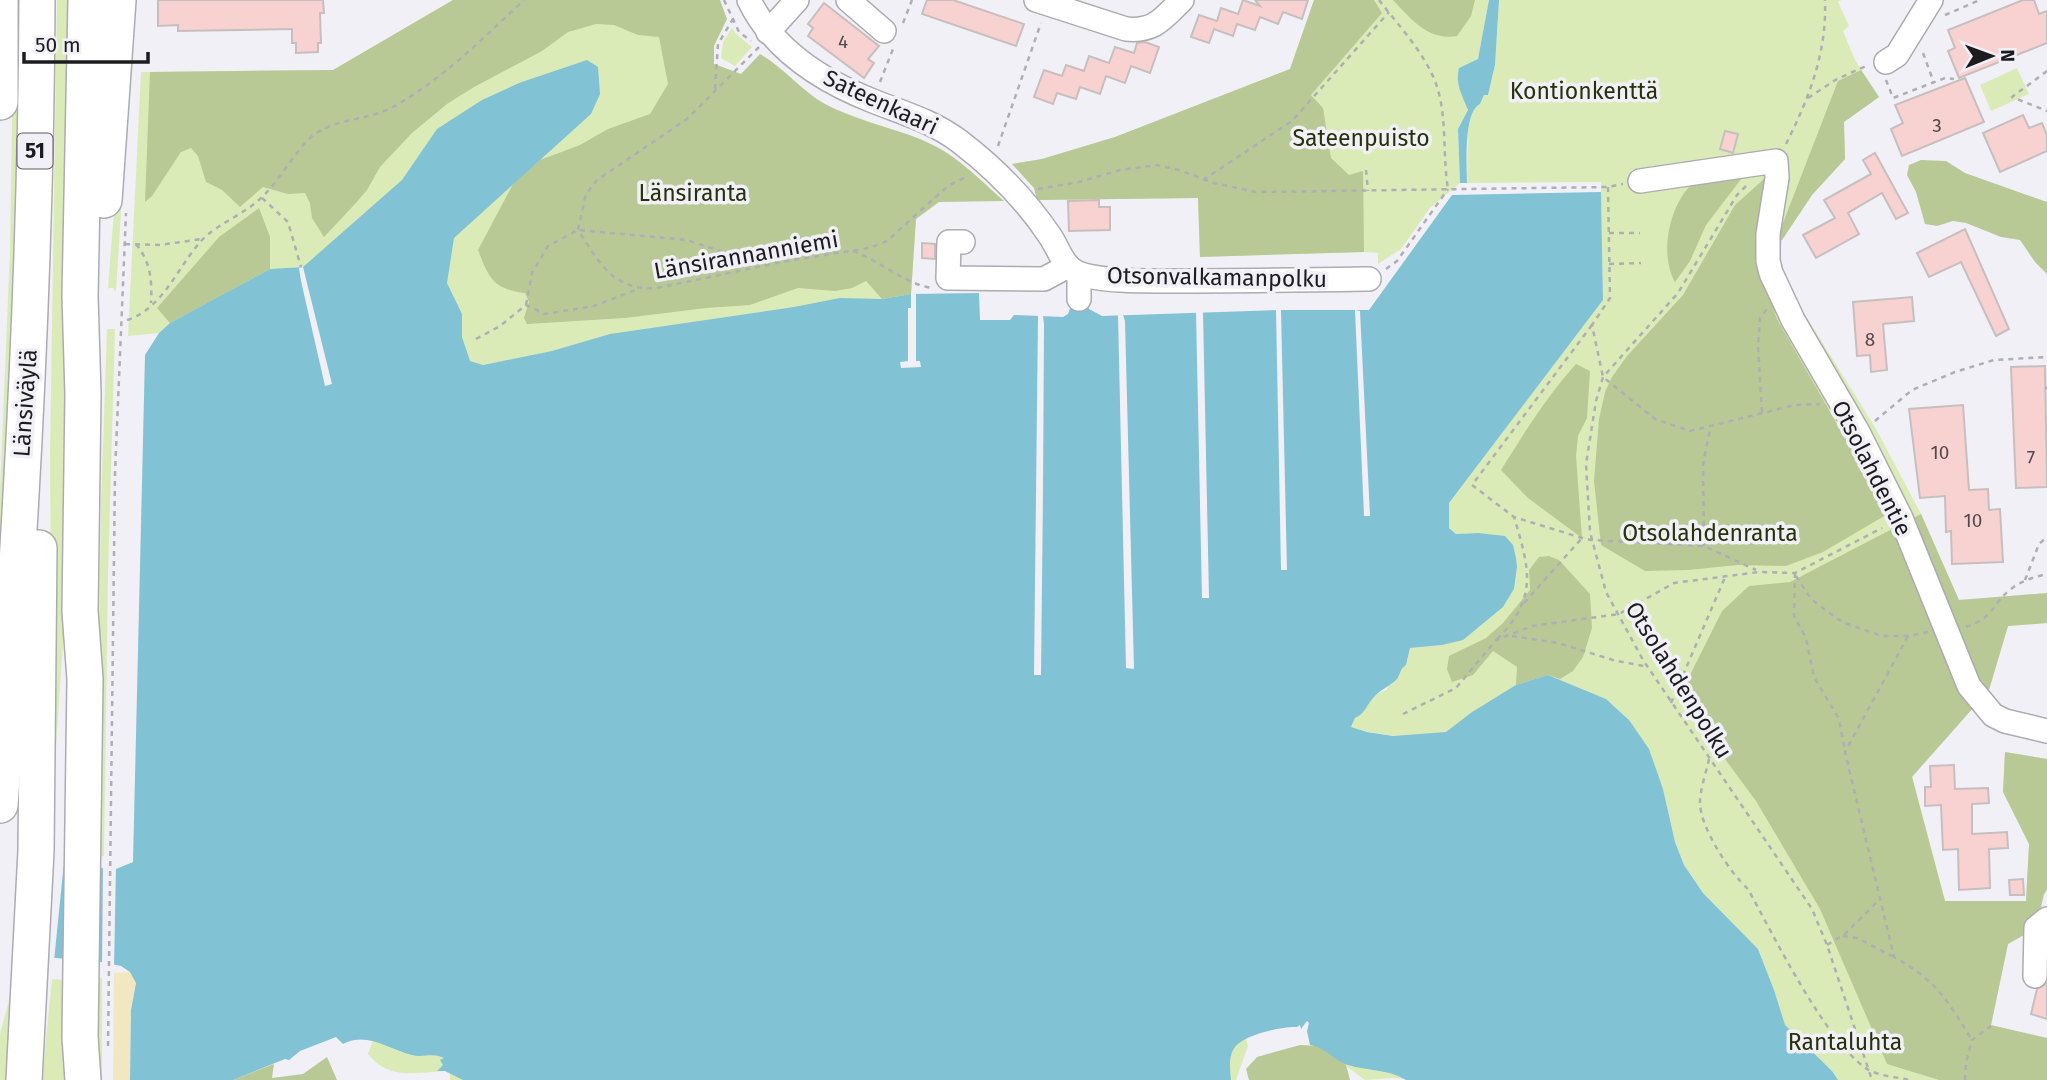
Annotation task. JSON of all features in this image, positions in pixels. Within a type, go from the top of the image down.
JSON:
[{"type":"highway","points":[[0,0],[0,102]]},
{"type":"highway","name":"Länsiväylä","points":[[0,806],[32,303],[37,0]]},
{"type":"highway","points":[[26,1066],[35,977],[71,854],[70,678],[80,611],[83,394],[80,296],[86,0]]},
{"type":"highway","points":[[83,394],[97,295],[118,0]]},
{"type":"highway","points":[[32,303],[38,444],[39,674],[95,979],[94,1046],[83,1080]]},
{"type":"highway","points":[[74,1080],[94,1046]]},
{"type":"street","points":[[761,19],[797,0]]},
{"type":"street","points":[[848,0],[893,35]]},
{"type":"street","points":[[1042,2],[1126,29],[1137,30],[1153,27],[1182,0]]},
{"type":"street","points":[[1886,62],[1897,55],[1938,7]]},
{"type":"street","name":"Sateenkaari","points":[[761,19],[795,57],[831,83],[931,123],[948,133],[1024,194]]},
{"type":"street","points":[[1640,181],[1776,161]]},
{"type":"street","name":"Otsolahdentie","points":[[1776,161],[1777,178],[1767,249],[1770,273],[1901,518],[1969,686],[1993,715],[2005,721],[2047,731]]},
{"type":"street","points":[[1024,194],[1073,270],[1079,299]]},
{"type":"street","points":[[963,242],[949,242],[948,278],[1044,279],[1073,270]]},
{"type":"street","name":"Otsonvalkamanpolku","points":[[1073,270],[1130,281],[1369,279]]},
{"type":"street","points":[[2035,976],[2036,928],[2047,919]]},
{"type":"path","points":[[127,320],[137,317],[151,305],[179,273],[203,239],[262,198],[310,139],[327,127],[389,109],[436,81],[524,0]]},
{"type":"path","points":[[873,101],[893,35],[912,0]]},
{"type":"path","points":[[1369,279],[1397,261],[1448,189],[1443,120],[1435,82],[1406,33],[1379,0]]},
{"type":"path","name":"Otsolahdenpolku","points":[[1825,0],[1824,40],[1819,65],[1808,98],[1776,161],[1737,195],[1678,293],[1603,377],[1596,401],[1586,464],[1591,540],[1606,592],[1671,703],[1812,909],[1827,945],[1872,1080]]},
{"type":"path","points":[[1938,7],[1980,0]]},
{"type":"path","points":[[995,155],[1042,2]]},
{"type":"path","points":[[1203,180],[1292,121],[1388,12]]},
{"type":"path","points":[[715,91],[718,44],[733,19]]},
{"type":"path","points":[[578,230],[586,194],[597,180],[687,119],[715,91],[761,19]]},
{"type":"path","points":[[1922,47],[1934,83]]},
{"type":"path","points":[[1808,98],[1851,71],[1886,62],[1886,82],[1893,99],[1945,78],[1954,79]]},
{"type":"path","points":[[2047,71],[2012,97],[2047,111]]},
{"type":"path","points":[[1024,194],[1144,165],[1168,167],[1203,180],[1256,192],[1608,187],[1610,298],[1472,485],[1514,517],[1582,538],[1704,546],[1759,572]]},
{"type":"path","points":[[1366,170],[1368,191]]},
{"type":"path","name":"Länsirannanniemi","points":[[578,230],[613,277],[638,289],[656,288],[750,268],[853,251],[887,241],[948,186],[969,176]]},
{"type":"path","points":[[262,198],[288,222],[301,267]]},
{"type":"path","points":[[476,339],[500,326],[526,305],[532,273],[548,246],[578,230],[687,240],[735,256],[750,268]]},
{"type":"path","points":[[1609,233],[1640,233]]},
{"type":"path","points":[[94,1046],[95,979],[71,854],[115,473],[125,244],[160,245],[203,239]]},
{"type":"path","points":[[136,244],[143,253],[151,274],[151,305]]},
{"type":"path","points":[[853,251],[917,286],[942,288],[948,278]]},
{"type":"path","points":[[1609,264],[1641,263]]},
{"type":"path","points":[[526,305],[545,314],[594,306],[638,289]]},
{"type":"path","points":[[1762,412],[1758,347],[1760,318],[1780,293]]},
{"type":"path","points":[[1592,325],[1603,377],[1655,419],[1690,431],[1795,405],[1842,404]]},
{"type":"path","points":[[1857,432],[1912,390],[1955,372],[1994,360],[2047,356]]},
{"type":"path","points":[[1704,546],[1703,464],[1711,425]]},
{"type":"path","points":[[1514,517],[1527,560],[1523,604]]},
{"type":"path","points":[[1496,640],[1532,626],[1619,614],[1674,583],[1759,572],[1795,573],[1901,518]]},
{"type":"path","points":[[2024,581],[2039,544],[2047,537]]},
{"type":"path","points":[[1403,714],[1456,688],[1514,622],[1523,604],[1582,538]]},
{"type":"path","points":[[1795,573],[1811,599],[1842,622],[1882,636],[1945,631],[1982,622],[2010,589],[2024,581],[2047,574]]},
{"type":"path","points":[[1795,573],[1794,616],[1806,638],[1814,677],[1839,719],[1895,957]]},
{"type":"path","points":[[1671,703],[1726,575]]},
{"type":"path","points":[[1512,635],[1558,643],[1613,660],[1648,667]]},
{"type":"path","points":[[1845,752],[1908,636]]},
{"type":"path","points":[[1709,759],[1700,802],[1702,820],[1737,879],[1748,889],[1818,1012],[1843,1046],[1869,1070],[1909,1080]]},
{"type":"path","points":[[1827,945],[1841,936],[1880,899]]},
{"type":"path","points":[[1841,936],[1857,938],[1919,971],[1944,996],[1972,1040]]},
{"type":"path","points":[[1965,1080],[1966,1062],[1972,1040],[1991,1026]]},
{"type":"green space","points":[[14,0],[20,0],[17,251],[0,629],[0,489],[10,251]]},
{"type":"green space","points":[[57,0],[72,0],[63,644],[52,803],[50,453]]},
{"type":"green space","name":"Länsiranta","points":[[453,0],[715,0],[714,64],[921,141],[911,294],[482,365],[470,361],[311,260],[303,267],[294,267],[201,307],[170,323],[159,333],[128,336],[141,72],[333,70]]},
{"type":"green space","name":"Länsiranta","points":[[453,0],[720,0],[727,19],[714,46],[714,64],[741,74],[760,54],[829,106],[921,140],[950,155],[1004,201],[939,202],[916,219],[911,294],[882,299],[866,281],[852,288],[835,291],[798,288],[750,305],[625,318],[527,324],[524,318],[529,302],[525,293],[506,289],[494,281],[478,250],[513,184],[540,160],[580,145],[608,129],[650,114],[668,84],[659,37],[638,35],[614,25],[596,24],[568,32],[542,51],[447,104],[412,133],[380,167],[367,190],[324,237],[312,218],[310,203],[305,193],[288,194],[263,187],[240,207],[222,190],[206,182],[198,156],[191,148],[181,152],[152,196],[145,202],[150,72],[333,70]]},
{"type":"green space","name":"Sateenpuisto","points":[[1314,0],[1489,0],[1478,59],[1459,68],[1468,110],[1458,129],[1460,183],[1430,208],[1401,249],[1378,264],[1378,253],[1364,252],[1200,257],[1198,198],[1037,200],[1034,188],[1012,164],[1042,159],[1115,137],[1290,69]]},
{"type":"green space","name":"Sateenpuisto","points":[[1314,0],[1374,0],[1382,13],[1311,95],[1323,108],[1331,158],[1349,175],[1363,171],[1364,252],[1200,257],[1198,198],[1037,200],[1034,188],[1012,164],[1042,159],[1115,137],[1290,69]]},
{"type":"green space","points":[[1393,0],[1475,0],[1471,16],[1457,36],[1447,37],[1421,27]]},
{"type":"green space","name":"Otsolahdenranta","points":[[1499,0],[1841,0],[1838,2],[1849,26],[1843,31],[1855,60],[1879,97],[1844,122],[1845,159],[1812,195],[1782,240],[1780,263],[1802,310],[1875,427],[1921,514],[1959,600],[2047,593],[2047,623],[2008,626],[1989,690],[1912,776],[1945,901],[2026,901],[2029,844],[2003,792],[2005,752],[2047,759],[2047,890],[2036,928],[2008,944],[1991,1026],[1887,1063],[1939,1080],[1838,1080],[1784,1025],[1758,949],[1703,893],[1684,865],[1675,842],[1663,789],[1629,720],[1606,699],[1548,675],[1498,697],[1448,731],[1439,734],[1400,736],[1372,733],[1351,727],[1355,718],[1375,695],[1386,690],[1400,669],[1406,665],[1410,648],[1442,645],[1503,607],[1514,589],[1517,567],[1478,533],[1456,534],[1449,528],[1449,503],[1603,300],[1601,182],[1467,183],[1468,126],[1474,107],[1480,104],[1484,95],[1488,95],[1495,65]]},
{"type":"green space","points":[[732,28],[752,47],[735,66],[721,58],[723,42]]},
{"type":"green space","points":[[2017,68],[2029,94],[1991,111],[1980,85]]},
{"type":"green space","points":[[1861,70],[1879,97],[1844,122],[1845,159],[1812,195],[1782,240],[1776,241],[1838,81]]},
{"type":"green space","points":[[127,114],[116,292],[113,288],[108,290],[115,202]]},
{"type":"green space","points":[[1921,160],[1946,161],[1965,173],[2047,202],[2047,274],[2020,240],[2001,237],[1966,223],[1953,221],[1937,226],[1925,224],[1916,192],[1907,175],[1909,165]]},
{"type":"green space","points":[[1774,170],[1763,281],[1777,319],[1886,515],[1823,552],[1786,566],[1738,565],[1645,571],[1601,545],[1594,481],[1599,419],[1605,392],[1627,356],[1683,295],[1735,205]]},
{"type":"green space","points":[[1721,175],[1742,178],[1706,225],[1690,261],[1675,282],[1670,271],[1667,244],[1678,203],[1685,191],[1697,180]]},
{"type":"green space","points":[[259,208],[270,237],[270,269],[170,323],[157,308],[219,237]]},
{"type":"green space","points":[[107,329],[115,329],[104,856],[96,856],[101,505]]},
{"type":"green space","points":[[1576,364],[1590,371],[1587,418],[1578,436],[1576,456],[1582,538],[1528,498],[1501,470],[1546,402]]},
{"type":"green space","points":[[1921,514],[1959,600],[2047,593],[2047,623],[2008,626],[1989,690],[1912,777],[1945,901],[2026,901],[2029,844],[2003,792],[2005,752],[2047,759],[2047,890],[2036,928],[2008,944],[1991,1025],[2047,1038],[2047,1080],[1939,1080],[1887,1064],[1820,909],[1756,801],[1679,697],[1722,611],[1749,586],[1790,582]]},
{"type":"green space","points":[[1549,556],[1559,560],[1590,594],[1592,628],[1583,657],[1573,671],[1560,679],[1548,675],[1516,685],[1517,667],[1493,651],[1473,675],[1452,682],[1447,669],[1449,656],[1486,638],[1503,623],[1530,590],[1529,570],[1539,557]]},
{"type":"green space","points":[[95,978],[102,978],[102,1080],[94,1080]]},
{"type":"green space","points":[[52,979],[67,980],[65,1080],[42,1080]]},
{"type":"green space","points":[[13,986],[12,1080],[0,1080],[0,1034]]},
{"type":"green space","points":[[351,999],[493,1080],[450,1080],[450,1074],[445,1071],[403,1073],[384,1068],[368,1054],[373,1040],[361,1038],[352,1041]]},
{"type":"green space","points":[[1307,1031],[1313,1037],[1425,1080],[1365,1080],[1319,1046],[1310,1045]]},
{"type":"green space","points":[[1245,1035],[1248,1046],[1236,1080],[1222,1080],[1220,1054]]},
{"type":"green space","points":[[1300,1045],[1319,1046],[1346,1065],[1350,1080],[1249,1080],[1246,1069],[1257,1057]]},
{"type":"green space","points":[[327,1057],[337,1080],[233,1080],[274,1064],[272,1078],[303,1074]]},
{"type":"sand","points":[[130,972],[136,982],[131,1010],[130,1080],[113,1080],[114,973]]},
{"type":"water","points":[[1489,0],[1499,0],[1495,65],[1488,95],[1484,95],[1471,117],[1467,140],[1467,183],[1460,183],[1458,129],[1468,110],[1458,74],[1459,68],[1478,59]]},
{"type":"water","points":[[587,60],[598,67],[600,94],[591,114],[454,238],[447,283],[462,314],[462,337],[470,361],[483,365],[552,351],[610,334],[840,298],[882,299],[911,294],[979,293],[980,320],[1010,320],[1014,315],[1063,317],[1068,314],[1072,303],[1087,302],[1089,309],[1102,316],[1369,310],[1452,195],[1601,192],[1603,300],[1449,503],[1449,528],[1456,534],[1505,536],[1513,545],[1517,567],[1514,589],[1503,607],[1463,640],[1410,648],[1406,665],[1397,679],[1374,697],[1355,718],[1351,727],[1393,736],[1446,732],[1472,712],[1516,685],[1548,675],[1606,699],[1629,720],[1649,749],[1684,865],[1703,893],[1758,949],[1785,1025],[1838,1080],[1406,1080],[1385,1072],[1348,1065],[1321,1048],[1310,1045],[1307,1021],[1301,1029],[1300,1025],[1273,1030],[1240,1043],[1231,1055],[1231,1080],[463,1080],[445,1071],[437,1071],[443,1065],[440,1060],[444,1058],[440,1056],[412,1055],[369,1040],[352,1040],[343,1044],[336,1037],[300,1051],[289,1060],[285,1059],[233,1080],[130,1080],[131,1010],[136,983],[130,972],[121,966],[101,962],[0,953],[0,861],[116,869],[133,862],[145,355],[159,333],[170,323],[270,269],[303,267],[402,180],[437,129],[482,100],[519,83]]},
{"type":"pier","points":[[303,267],[332,384],[325,386],[301,281],[299,268]]},
{"type":"pier","points":[[911,294],[916,294],[916,361],[920,361],[921,367],[901,368],[900,362],[908,361],[908,308],[911,308]]},
{"type":"pier","points":[[1276,310],[1281,310],[1287,570],[1281,570]]},
{"type":"pier","points":[[1355,310],[1360,311],[1370,516],[1364,516]]},
{"type":"pier","points":[[1196,312],[1203,312],[1209,598],[1202,598]]},
{"type":"pier","points":[[1118,315],[1123,315],[1125,321],[1134,669],[1126,668]]},
{"type":"pier","points":[[1038,316],[1043,316],[1044,324],[1041,675],[1034,675]]},
{"type":"pier","points":[[0,858],[19,859],[15,958],[0,957]]},
{"type":"pier","points":[[25,859],[64,862],[54,961],[20,958]]},
{"type":"pier","points":[[103,864],[116,865],[114,969],[102,966]]},
{"type":"building","points":[[158,0],[323,0],[324,13],[320,13],[321,43],[318,43],[318,52],[296,53],[296,43],[292,43],[292,29],[178,31],[178,25],[158,26]]},
{"type":"building","points":[[927,0],[953,0],[1024,24],[1016,46],[922,14]]},
{"type":"building","points":[[1243,0],[1260,6],[1255,0],[1308,0],[1302,19],[1283,12],[1278,24],[1260,17],[1255,30],[1237,24],[1233,36],[1214,29],[1209,43],[1191,37],[1199,15],[1217,21],[1221,8],[1238,14]]},
{"type":"building","points":[[2023,0],[2034,0],[2039,14],[2047,11],[2047,43],[1959,78],[1948,51],[1955,48],[1948,30]]},
{"type":"building","points":[[824,3],[879,46],[868,59],[874,63],[864,78],[808,36],[813,28],[808,24]]},
{"type":"building","points":[[1145,42],[1159,47],[1150,73],[1131,66],[1125,83],[1106,76],[1100,94],[1080,87],[1076,99],[1057,93],[1053,104],[1034,97],[1044,70],[1062,76],[1066,65],[1084,71],[1089,56],[1109,63],[1115,47],[1134,53],[1137,43]]},
{"type":"building","points":[[1965,78],[1984,122],[1902,156],[1891,129],[1903,123],[1895,105]]},
{"type":"building","points":[[2023,115],[2029,128],[2042,123],[2047,135],[2047,151],[2000,172],[1983,133]]},
{"type":"building","points":[[1725,131],[1738,134],[1733,153],[1720,149]]},
{"type":"building","points":[[1875,153],[1908,213],[1896,219],[1882,193],[1848,213],[1859,234],[1816,258],[1803,235],[1835,218],[1824,200],[1871,174],[1863,160]]},
{"type":"building","points":[[1099,200],[1099,207],[1110,207],[1110,230],[1069,231],[1068,201]]},
{"type":"building","points":[[1965,229],[2009,329],[1996,336],[1961,262],[1929,277],[1917,253]]},
{"type":"building","points":[[922,243],[935,244],[935,259],[922,258]]},
{"type":"building","points":[[1912,297],[1914,321],[1883,324],[1887,370],[1871,372],[1870,355],[1857,356],[1853,302]]},
{"type":"building","points":[[2045,366],[2047,487],[2016,488],[2011,367]]},
{"type":"building","points":[[1963,405],[1969,490],[1988,489],[1989,510],[2000,509],[2003,562],[1952,564],[1951,531],[1946,532],[1945,496],[1920,498],[1909,409]]},
{"type":"building","points":[[1954,765],[1955,789],[1988,788],[1989,803],[1972,804],[1972,834],[2007,832],[2008,848],[1989,849],[1990,888],[1959,890],[1958,849],[1943,850],[1941,805],[1925,806],[1925,787],[1931,787],[1930,766]]},
{"type":"building","points":[[2023,879],[2024,895],[2010,895],[2009,880]]},
{"type":"building","points":[[2047,983],[2047,1019],[2031,1014],[2037,989]]},
{"type":"park label","name":"Kontionkenttä","points":[[1584,91]]},
{"type":"park label","name":"Rantaluhta","points":[[1845,1042]]}]
